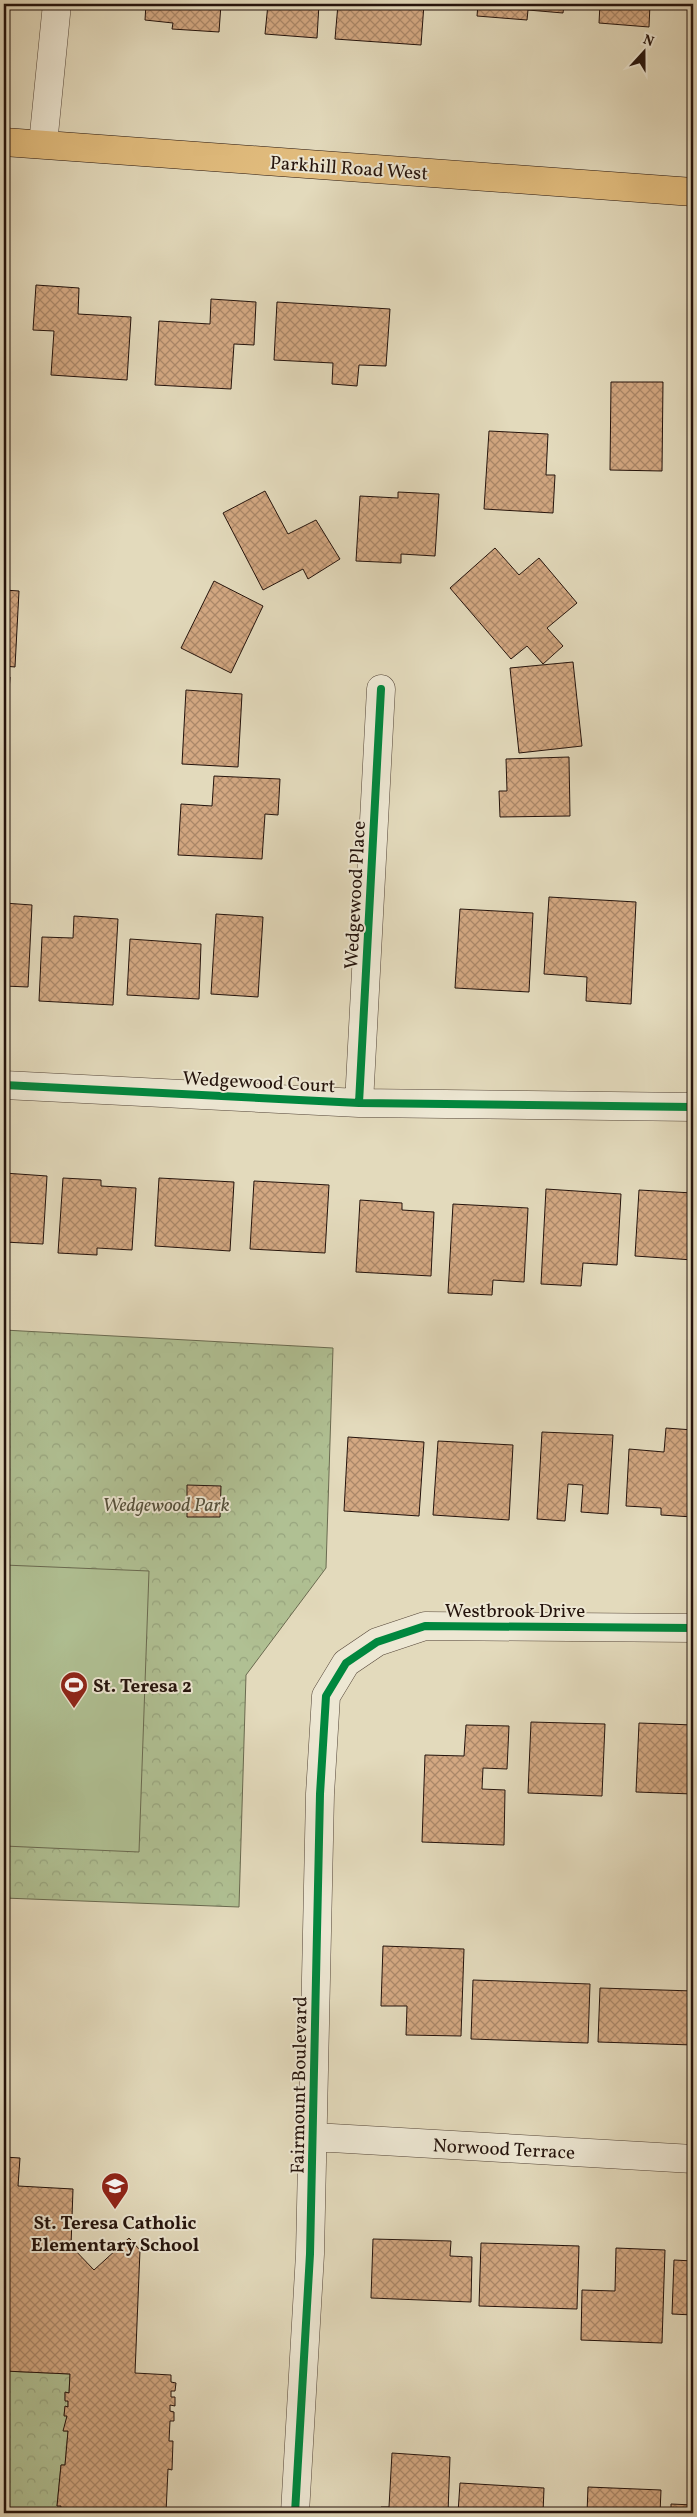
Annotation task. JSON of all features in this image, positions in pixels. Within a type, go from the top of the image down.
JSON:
[{"type":"main road","name":"Parkhill Road West","points":[[4,142],[693,192]]},
{"type":"street","points":[[43,144],[57,4]]},
{"type":"street","name":"Wedgewood Place","points":[[359,1103],[381,690]]},
{"type":"street","name":"Wedgewood Court","points":[[4,1085],[359,1103],[693,1108]]},
{"type":"street","name":"Westbrook Drive","points":[[346,1663],[378,1642],[425,1626],[693,1628]]},
{"type":"street","name":"Fairmount Boulevard","points":[[295,2513],[310,2254],[320,1794],[326,1696],[346,1663]]},
{"type":"street","name":"Norwood Terrace","points":[[314,2137],[693,2159]]},
{"type":"green space","name":"Wedgewood Park","points":[[4,1330],[333,1348],[326,1568],[246,1675],[239,1907],[4,1898]]},
{"type":"green space","name":"St. Teresa 2","points":[[4,1565],[149,1571],[139,1852],[4,1846]]},
{"type":"green space","points":[[4,2371],[70,2374],[69,2393],[65,2393],[68,2407],[65,2407],[64,2415],[67,2416],[64,2431],[68,2431],[65,2465],[61,2465],[57,2506],[61,2506],[60,2513],[4,2513]]},
{"type":"building","points":[[146,4],[221,4],[219,32],[172,29],[173,23],[145,20]]},
{"type":"building","points":[[268,4],[319,4],[317,38],[265,34]]},
{"type":"building","points":[[338,4],[424,4],[421,45],[335,39]]},
{"type":"building","points":[[478,4],[564,4],[563,13],[528,10],[527,20],[477,16]]},
{"type":"building","points":[[600,4],[650,4],[649,27],[599,23]]},
{"type":"building","points":[[36,285],[79,288],[78,314],[131,317],[127,380],[51,375],[54,331],[33,330]]},
{"type":"building","points":[[211,299],[256,302],[254,345],[234,344],[231,389],[155,385],[159,321],[210,324]]},
{"type":"building","points":[[277,302],[390,309],[386,366],[359,365],[357,386],[332,384],[333,363],[274,360]]},
{"type":"building","points":[[611,382],[663,382],[662,471],[610,470]]},
{"type":"building","points":[[489,431],[548,434],[546,475],[555,475],[553,513],[484,509]]},
{"type":"building","points":[[265,491],[288,534],[316,520],[340,559],[308,579],[303,569],[263,590],[223,513]]},
{"type":"building","points":[[398,492],[439,494],[435,556],[401,554],[401,563],[356,561],[360,496],[398,498]]},
{"type":"building","points":[[495,548],[519,575],[539,558],[577,603],[547,628],[563,646],[543,664],[527,646],[511,659],[450,588]]},
{"type":"building","points":[[214,581],[263,606],[231,673],[181,648]]},
{"type":"building","points":[[4,590],[19,591],[15,667],[4,666]]},
{"type":"building","points":[[573,662],[582,746],[519,753],[510,668]]},
{"type":"building","points":[[4,676],[10,677],[7,721],[4,721]]},
{"type":"building","points":[[186,690],[242,694],[238,767],[182,764]]},
{"type":"building","points":[[569,757],[570,816],[500,817],[499,791],[507,791],[506,759]]},
{"type":"building","points":[[214,776],[280,779],[278,815],[265,814],[262,859],[178,855],[181,804],[212,806]]},
{"type":"building","points":[[549,897],[636,902],[631,1004],[586,1001],[587,977],[544,974]]},
{"type":"building","points":[[4,903],[32,905],[28,987],[4,986]]},
{"type":"building","points":[[460,909],[533,913],[529,992],[455,988]]},
{"type":"building","points":[[216,914],[263,917],[258,997],[211,994]]},
{"type":"building","points":[[74,916],[118,919],[113,1005],[39,1001],[42,937],[73,938]]},
{"type":"building","points":[[130,939],[201,944],[199,999],[127,995]]},
{"type":"building","points":[[4,1173],[47,1176],[43,1244],[4,1242]]},
{"type":"building","points":[[63,1178],[101,1180],[101,1186],[136,1188],[132,1250],[97,1248],[97,1255],[58,1253]]},
{"type":"building","points":[[159,1178],[234,1182],[230,1251],[155,1246]]},
{"type":"building","points":[[254,1181],[329,1185],[325,1253],[250,1249]]},
{"type":"building","points":[[546,1189],[621,1194],[617,1265],[583,1263],[581,1286],[541,1284]]},
{"type":"building","points":[[639,1190],[693,1193],[693,1260],[635,1256]]},
{"type":"building","points":[[360,1200],[402,1203],[402,1210],[434,1212],[431,1276],[356,1272]]},
{"type":"building","points":[[453,1204],[528,1208],[524,1282],[493,1280],[492,1295],[448,1293]]},
{"type":"building","points":[[666,1428],[693,1430],[693,1517],[661,1515],[661,1508],[626,1506],[629,1449],[664,1452]]},
{"type":"building","points":[[542,1432],[613,1435],[608,1514],[581,1512],[583,1485],[568,1484],[565,1521],[537,1519]]},
{"type":"building","points":[[348,1437],[424,1442],[419,1516],[344,1511]]},
{"type":"building","points":[[438,1441],[513,1445],[509,1520],[433,1515]]},
{"type":"building","points":[[187,1485],[221,1486],[220,1517],[187,1517]]},
{"type":"building","points":[[531,1722],[605,1724],[602,1796],[528,1793]]},
{"type":"building","points":[[639,1723],[693,1725],[693,1794],[636,1792]]},
{"type":"building","points":[[466,1725],[509,1726],[507,1769],[483,1768],[482,1789],[505,1790],[504,1845],[422,1842],[425,1755],[464,1756]]},
{"type":"building","points":[[383,1946],[464,1949],[461,2036],[406,2035],[407,2006],[381,2006]]},
{"type":"building","points":[[473,1980],[590,1984],[588,2043],[471,2039]]},
{"type":"building","points":[[600,1988],[693,1991],[693,2045],[598,2042]]},
{"type":"building","points":[[4,2157],[20,2158],[18,2186],[73,2189],[71,2246],[94,2270],[129,2238],[140,2250],[135,2373],[171,2375],[171,2382],[176,2383],[175,2391],[171,2391],[171,2397],[175,2397],[175,2406],[170,2405],[170,2411],[174,2412],[174,2421],[170,2421],[169,2441],[173,2441],[172,2470],[168,2469],[166,2513],[60,2513],[61,2506],[57,2506],[61,2465],[65,2465],[68,2431],[63,2431],[67,2416],[64,2416],[65,2406],[68,2407],[68,2401],[65,2401],[65,2392],[69,2393],[70,2374],[4,2371]]},
{"type":"building","points":[[373,2239],[451,2241],[450,2256],[472,2257],[471,2302],[371,2298]]},
{"type":"building","points":[[481,2243],[579,2246],[577,2309],[479,2306]]},
{"type":"building","points":[[616,2248],[665,2250],[662,2343],[581,2340],[582,2290],[615,2291]]},
{"type":"building","points":[[674,2260],[693,2261],[693,2315],[672,2314]]},
{"type":"building","points":[[392,2453],[450,2457],[448,2513],[381,2513],[381,2507],[389,2507]]},
{"type":"building","points":[[460,2483],[544,2488],[543,2513],[458,2513]]},
{"type":"building","points":[[588,2487],[661,2490],[660,2513],[587,2513]]},
{"type":"building","points":[[671,2504],[693,2505],[693,2513],[671,2513]]},
{"type":"cycle path","points":[[359,1103],[381,689]]},
{"type":"cycle path","points":[[4,1085],[359,1103],[693,1107]]},
{"type":"cycle path","points":[[295,2513],[310,2254],[320,1794],[326,1696],[346,1663],[377,1642],[425,1626],[693,1628]]},
{"type":"place","name":"St. Teresa 2","points":[[74,1709]]},
{"type":"place","name":"St. Teresa Catholic Elementary School","points":[[115,2210]]}]
